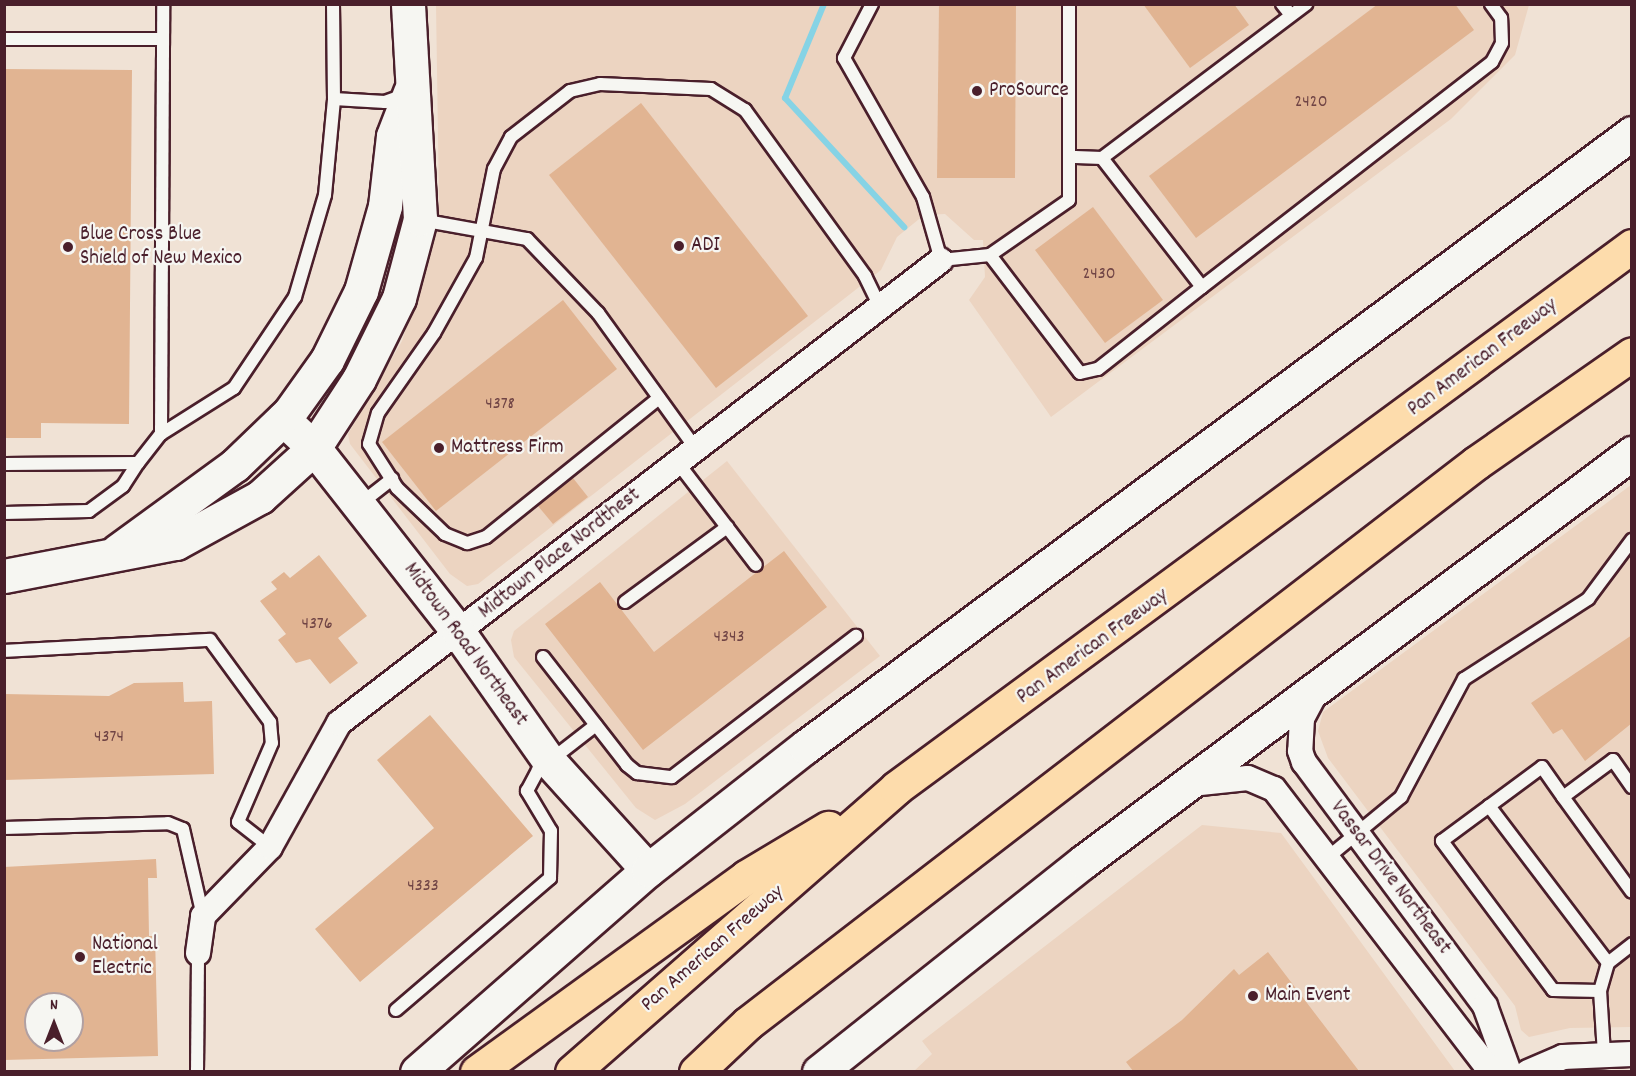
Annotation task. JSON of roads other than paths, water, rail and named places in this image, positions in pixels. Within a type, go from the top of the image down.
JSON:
[{"type":"highway","name":"Pan American Freeway","points":[[572,1071],[896,788],[1632,246]]},
{"type":"highway","points":[[696,1071],[748,1023],[1476,463],[1632,354]]},
{"type":"highway","points":[[477,1071],[746,877],[896,788]]},
{"type":"main road","points":[[4,576],[176,543],[260,496],[314,448],[359,379],[399,298],[420,219],[410,92],[408,4]]},
{"type":"main road","points":[[111,556],[235,465],[283,419],[327,360],[361,291],[385,206],[393,136],[410,92]]},
{"type":"main road","points":[[417,1071],[648,870],[1632,133]]},
{"type":"main road","name":"Midtown Road Northeast","points":[[283,419],[314,448],[459,633],[549,761],[648,870]]},
{"type":"main road","points":[[819,1071],[1001,924],[1320,683],[1632,453]]},
{"type":"street","name":"Midtown Place Nordthest","points":[[203,916],[270,847],[339,723],[459,633],[941,260]]},
{"type":"street","name":"Vassar Drive Northeast","points":[[1320,683],[1302,718],[1300,751],[1358,835],[1485,1006],[1509,1071]]},
{"type":"street","name":"Vassar Drive Northeast","points":[[1188,784],[1233,778],[1262,782],[1286,802],[1486,1065],[1498,1071]]},
{"type":"street","points":[[198,953],[203,916]]},
{"type":"street","points":[[1528,1071],[1563,1057],[1632,1054]]},
{"type":"lane","points":[[161,434],[163,4]]},
{"type":"lane","points":[[4,513],[89,511],[123,486],[161,434],[234,388],[296,297],[325,195],[334,99],[333,4]]},
{"type":"lane","points":[[872,4],[844,58],[923,196],[941,260],[990,255],[1069,200],[1069,4]]},
{"type":"lane","points":[[1282,4],[1291,15]]},
{"type":"lane","points":[[1069,157],[1102,158],[1306,4]]},
{"type":"lane","points":[[990,255],[1080,373],[1098,369],[1492,62],[1502,43],[1501,18],[1491,4]]},
{"type":"lane","points":[[4,39],[163,39]]},
{"type":"lane","points":[[659,398],[486,537],[468,543],[445,534],[392,479],[369,444],[378,413],[434,333],[476,258],[494,169],[512,137],[570,91],[600,84],[711,89],[745,110],[865,276],[880,307]]},
{"type":"lane","points":[[334,99],[385,102],[410,92]]},
{"type":"lane","points":[[1102,158],[1202,287]]},
{"type":"lane","points":[[420,219],[527,238],[598,313],[659,398],[687,456],[727,527],[756,565]]},
{"type":"lane","points":[[4,464],[138,463]]},
{"type":"lane","points":[[359,505],[392,479]]},
{"type":"lane","points":[[626,602],[727,527]]},
{"type":"lane","points":[[1327,858],[1358,835],[1401,797],[1464,679],[1588,599],[1632,540]]},
{"type":"lane","points":[[543,657],[637,773],[683,774],[856,636]]},
{"type":"lane","points":[[4,651],[210,640],[270,722],[272,743],[238,822],[270,847]]},
{"type":"lane","points":[[396,1010],[550,878],[551,831],[527,791],[549,761],[596,725]]},
{"type":"lane","points":[[1563,797],[1613,760],[1632,787]]},
{"type":"lane","points":[[1600,991],[1553,990],[1442,841],[1542,767],[1632,892]]},
{"type":"lane","points":[[1489,806],[1608,963]]},
{"type":"lane","points":[[4,828],[168,823],[183,829],[203,916]]},
{"type":"lane","points":[[1604,1054],[1600,991],[1608,963],[1632,944]]},
{"type":"lane","points":[[197,1071],[198,953]]},
{"type":"waterway","points":[[824,4],[785,98],[904,227]]},
{"type":"place","name":"ProSource","points":[[977,91]]},
{"type":"place","name":"ADI","points":[[679,246]]},
{"type":"place","name":"Blue Cross Blue Shield of New Mexico","points":[[68,247]]},
{"type":"place","name":"Mattress Firm","points":[[439,448]]},
{"type":"place","name":"National Electric","points":[[80,957]]},
{"type":"place","name":"Main Event","points":[[1253,996]]}]
